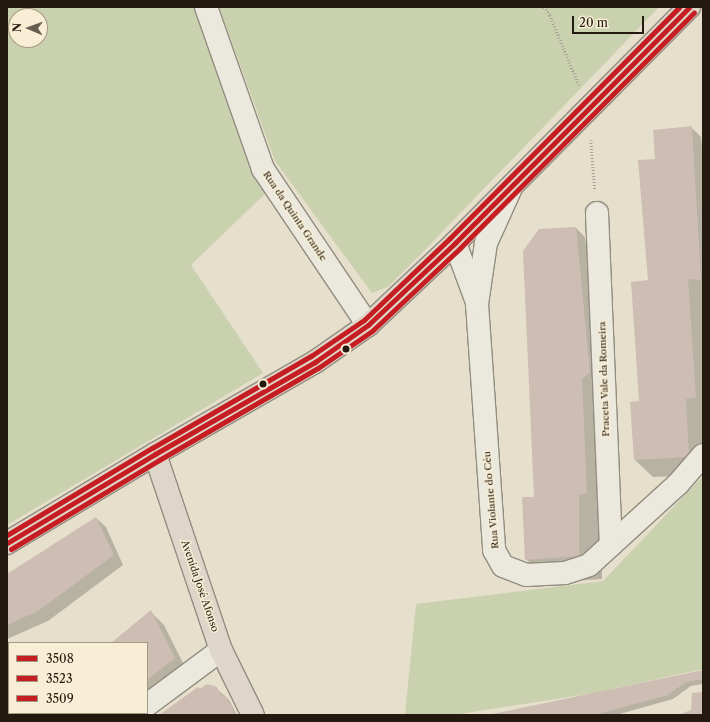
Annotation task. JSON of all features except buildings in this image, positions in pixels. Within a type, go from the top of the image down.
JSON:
[{"type":"main road","points":[[7,544],[155,454],[315,362],[368,326],[455,243],[689,7]]},
{"type":"main road","name":"Avenida José Afonso","points":[[155,454],[221,650],[253,715]]},
{"type":"street","name":"Rua da Quinta Grande","points":[[206,7],[263,169],[368,326]]},
{"type":"street","name":"Rua Violante do Céu","points":[[512,185],[486,242],[477,304],[494,550],[503,566],[526,575],[565,573],[589,565],[678,484],[703,455]]},
{"type":"street","name":"Praceta Vale da Romeira","points":[[597,213],[611,545]]},
{"type":"street","name":"Rua Violante do Céu","points":[[455,243],[477,304]]},
{"type":"street","points":[[148,704],[221,650]]},
{"type":"path","points":[[544,7],[550,15],[589,108],[597,213]]},
{"type":"green space","points":[[7,7],[199,7],[267,192],[191,265],[263,373],[7,525]]},
{"type":"green space","points":[[219,7],[659,7],[388,287],[372,293],[275,161]]},
{"type":"green space","points":[[703,476],[703,669],[594,693],[453,715],[405,715],[416,604],[603,581]]},
{"type":"transit line","name":"3509","points":[[7,535],[152,448],[311,356],[364,320],[450,238],[679,7]]},
{"type":"transit line","name":"3508","points":[[7,543],[155,454],[315,362],[368,325],[455,243],[689,7]]},
{"type":"transit line","name":"3523","points":[[11,549],[159,460],[318,368],[372,331],[460,248],[694,12]]}]
